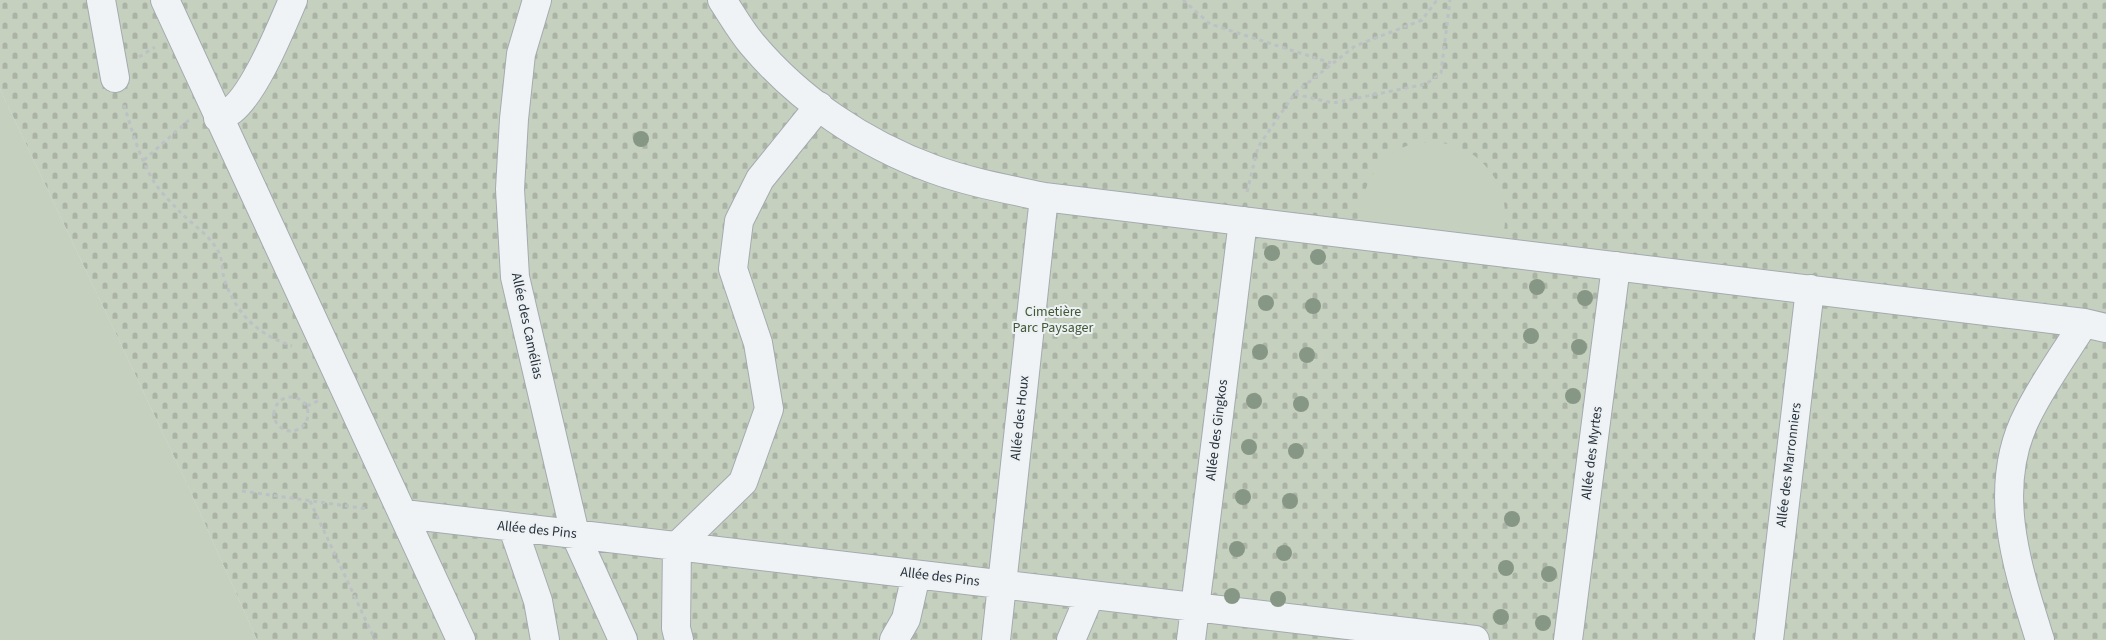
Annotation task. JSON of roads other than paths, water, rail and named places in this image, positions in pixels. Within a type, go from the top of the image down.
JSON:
[{"type":"lane","points":[[100,0],[114,75]]},
{"type":"lane","points":[[165,0],[214,110],[404,514],[461,640]]},
{"type":"lane","points":[[214,110],[233,109],[247,92],[267,58],[293,0]]},
{"type":"lane","name":"Allée des Camélias","points":[[537,0],[521,54],[514,119],[510,189],[514,268],[575,534],[623,640]]},
{"type":"lane","points":[[722,0],[752,43],[776,70],[849,128],[886,149],[933,169],[994,186],[1044,197],[1810,289],[2095,326],[2027,415],[2016,443],[2010,468],[2008,499],[2011,538],[2040,640]]},
{"type":"lane","points":[[679,640],[676,628],[677,546],[743,482],[769,409],[758,343],[733,269],[739,221],[760,179],[819,106]]},
{"type":"lane","name":"Allée des Houx","points":[[996,640],[1044,197]]},
{"type":"lane","name":"Allée des Gingkos","points":[[1191,640],[1243,221]]},
{"type":"lane","name":"Allée des Myrtes","points":[[1568,640],[1616,266]]},
{"type":"lane","name":"Allée des Marronniers","points":[[1769,640],[1810,289]]},
{"type":"lane","name":"Allée des Pins","points":[[404,514],[1476,640]]},
{"type":"lane","points":[[513,528],[538,601],[545,640]]},
{"type":"lane","points":[[894,640],[906,618],[916,574]]},
{"type":"lane","points":[[1071,640],[1090,595]]},
{"type":"park label","name":"Cimetière Parc Paysager","points":[[1053,320]]}]
